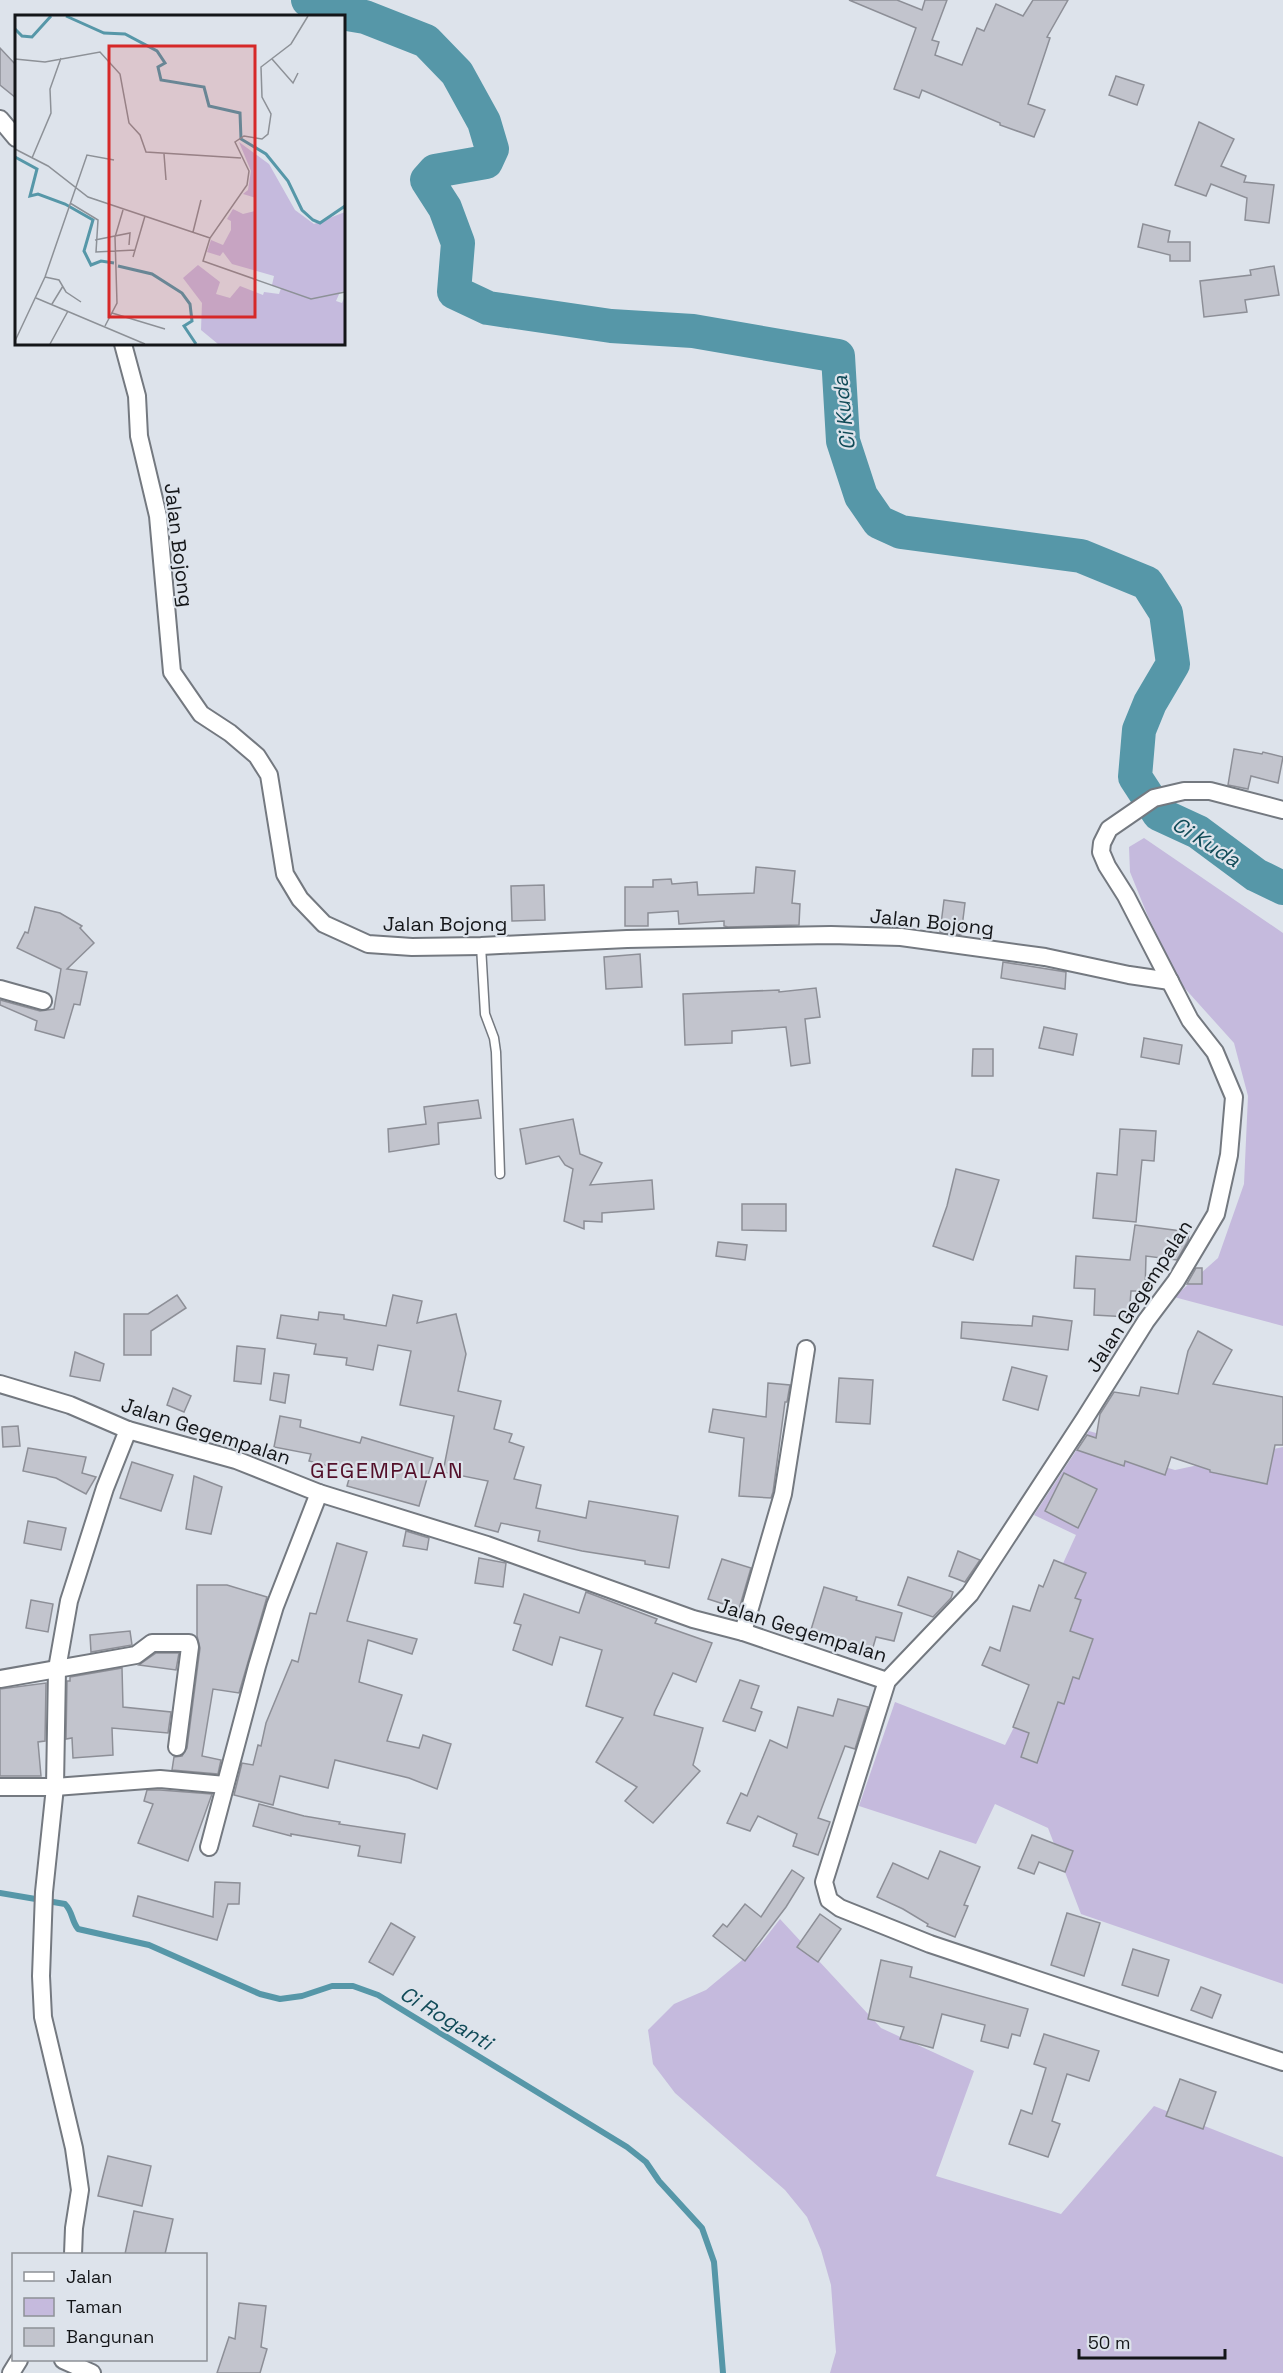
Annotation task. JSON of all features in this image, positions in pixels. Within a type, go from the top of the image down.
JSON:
[{"type":"street","points":[[0,119],[15,137]]},
{"type":"street","name":"Jalan Bojong","points":[[123,345],[137,396],[140,436],[158,516],[172,672],[201,714],[257,756],[269,775],[285,874],[300,899],[324,924],[368,944],[411,947],[831,935],[902,937],[1045,957],[1129,975],[1170,981]]},
{"type":"street","name":"Jalan Gegempalan","points":[[0,1384],[70,1406],[128,1430],[236,1460],[319,1493],[487,1545],[693,1619],[743,1632],[887,1681],[970,1594],[1086,1418],[1146,1321],[1176,1281],[1216,1214],[1228,1155],[1234,1097],[1215,1052],[1190,1020],[1126,896],[1107,866],[1101,852],[1102,843],[1109,829],[1154,798],[1184,791],[1210,791],[1283,810]]},
{"type":"street","points":[[0,989],[43,1001]]},
{"type":"street","points":[[743,1632],[783,1494],[806,1349]]},
{"type":"street","points":[[73,2253],[80,2190],[74,2148],[43,2017],[41,1976],[44,1900],[55,1787],[57,1669],[69,1601],[105,1488],[128,1430]]},
{"type":"street","points":[[209,1847],[275,1606],[319,1493]]},
{"type":"street","points":[[0,1679],[136,1654],[152,1643],[189,1643],[177,1748]]},
{"type":"street","points":[[887,1681],[827,1870],[824,1882],[829,1900],[840,1908],[930,1944],[1283,2062]]},
{"type":"street","points":[[0,1787],[55,1787],[160,1779],[225,1785]]},
{"type":"street","points":[[65,2361],[92,2373]]},
{"type":"lane","points":[[481,946],[485,1014],[494,1038],[496,1052],[500,1174]]},
{"type":"green space","points":[[1144,838],[1283,933],[1283,1326],[1174,1297],[1218,1258],[1244,1184],[1248,1096],[1234,1043],[1180,983],[1130,872],[1129,847]]},
{"type":"green space","points":[[1089,1431],[1144,1447],[1141,1460],[1175,1470],[1283,1447],[1283,1984],[1081,1914],[1048,1828],[995,1804],[976,1844],[859,1806],[895,1702],[1005,1745],[1045,1666],[1049,1594],[1076,1535],[1034,1515]]},
{"type":"green space","points":[[780,1919],[881,2028],[974,2071],[936,2176],[1061,2214],[1154,2106],[1283,2157],[1283,2373],[830,2373],[836,2352],[831,2285],[821,2250],[807,2217],[785,2190],[675,2093],[653,2064],[648,2030],[674,2004],[706,1990],[759,1946]]},
{"type":"building","points":[[849,0],[897,0],[922,10],[925,0],[947,0],[932,40],[939,42],[935,55],[962,65],[977,28],[984,31],[996,4],[1023,16],[1033,0],[1068,0],[1047,37],[1050,38],[1028,104],[1045,110],[1034,137],[1000,125],[1000,123],[922,90],[919,98],[894,89],[916,28]]},
{"type":"building","points":[[0,48],[15,64],[15,97],[0,85]]},
{"type":"building","points":[[1116,76],[1144,85],[1137,105],[1109,95]]},
{"type":"building","points":[[1199,122],[1234,139],[1221,166],[1246,176],[1244,182],[1274,185],[1269,223],[1245,220],[1247,198],[1211,184],[1206,196],[1175,185]]},
{"type":"building","points":[[1143,224],[1170,231],[1168,242],[1190,242],[1190,261],[1170,261],[1170,255],[1138,247]]},
{"type":"building","points":[[1274,266],[1279,295],[1245,300],[1247,312],[1204,317],[1200,281],[1251,275],[1250,270]]},
{"type":"building","points":[[1234,749],[1283,757],[1278,783],[1251,776],[1248,789],[1228,785]]},
{"type":"building","points":[[756,867],[795,871],[792,903],[800,904],[799,925],[728,927],[724,926],[724,921],[679,924],[678,911],[648,913],[648,926],[625,926],[625,887],[653,887],[653,880],[671,879],[672,884],[697,882],[698,895],[754,893]]},
{"type":"building","points":[[544,885],[545,920],[512,921],[511,886]]},
{"type":"building","points":[[944,900],[965,903],[961,935],[940,932]]},
{"type":"building","points":[[35,907],[60,913],[82,926],[80,928],[94,943],[67,969],[87,972],[80,1005],[74,1004],[64,1038],[35,1030],[37,1021],[0,1005],[0,1000],[40,1011],[54,1009],[61,969],[17,948],[25,932],[28,933]]},
{"type":"building","points":[[640,954],[642,987],[606,989],[604,957]]},
{"type":"building","points":[[1003,962],[1066,972],[1065,989],[1001,978]]},
{"type":"building","points":[[816,988],[820,1017],[805,1019],[810,1063],[791,1066],[786,1027],[732,1031],[732,1043],[685,1045],[683,994],[779,990],[779,992]]},
{"type":"building","points":[[1044,1027],[1077,1034],[1073,1055],[1039,1048]]},
{"type":"building","points":[[1144,1038],[1182,1045],[1179,1064],[1141,1057]]},
{"type":"building","points":[[973,1049],[993,1049],[993,1076],[972,1076]]},
{"type":"building","points":[[478,1100],[481,1118],[438,1123],[439,1144],[389,1152],[388,1129],[426,1124],[424,1107]]},
{"type":"building","points":[[573,1119],[580,1154],[602,1163],[590,1185],[652,1180],[654,1209],[602,1213],[602,1222],[584,1221],[584,1229],[564,1221],[573,1169],[565,1165],[559,1156],[526,1164],[520,1129]]},
{"type":"building","points":[[1120,1129],[1156,1131],[1154,1161],[1142,1160],[1136,1222],[1093,1218],[1097,1173],[1117,1175]]},
{"type":"building","points":[[956,1169],[999,1180],[973,1260],[933,1246],[947,1206]]},
{"type":"building","points":[[742,1204],[786,1204],[786,1231],[742,1230]]},
{"type":"building","points":[[1135,1225],[1189,1232],[1188,1241],[1177,1260],[1146,1256],[1145,1291],[1131,1291],[1129,1317],[1094,1315],[1095,1289],[1074,1288],[1076,1256],[1130,1260]]},
{"type":"building","points":[[718,1242],[747,1245],[745,1260],[716,1256]]},
{"type":"building","points":[[1196,1268],[1202,1268],[1202,1284],[1187,1284]]},
{"type":"building","points":[[177,1295],[186,1308],[151,1331],[151,1355],[124,1355],[124,1314],[148,1314]]},
{"type":"building","points":[[393,1295],[422,1301],[417,1323],[456,1314],[466,1354],[458,1391],[501,1401],[494,1429],[512,1434],[509,1442],[524,1447],[514,1479],[541,1485],[536,1508],[586,1518],[589,1501],[678,1516],[669,1568],[645,1564],[645,1561],[538,1541],[540,1531],[501,1523],[498,1532],[475,1526],[488,1481],[443,1472],[454,1416],[400,1405],[411,1351],[378,1345],[373,1370],[346,1365],[347,1358],[314,1354],[316,1344],[277,1338],[281,1315],[318,1320],[319,1312],[344,1315],[344,1319],[386,1326]]},
{"type":"building","points":[[1033,1316],[1072,1321],[1068,1350],[961,1338],[962,1322],[1032,1326]]},
{"type":"building","points":[[1198,1331],[1232,1350],[1213,1384],[1283,1397],[1283,1445],[1275,1445],[1267,1484],[1210,1472],[1210,1470],[1171,1457],[1165,1475],[1125,1461],[1124,1466],[1077,1450],[1087,1435],[1096,1438],[1100,1414],[1114,1392],[1139,1396],[1141,1387],[1178,1394],[1188,1351]]},
{"type":"building","points":[[237,1346],[265,1349],[261,1384],[234,1381]]},
{"type":"building","points":[[75,1352],[104,1364],[100,1381],[70,1376]]},
{"type":"building","points":[[1012,1367],[1047,1376],[1038,1410],[1003,1400]]},
{"type":"building","points":[[274,1373],[289,1375],[285,1403],[270,1400]]},
{"type":"building","points":[[839,1378],[873,1380],[870,1424],[836,1422]]},
{"type":"building","points":[[768,1383],[790,1385],[787,1402],[785,1402],[773,1492],[771,1498],[739,1496],[744,1438],[709,1432],[713,1409],[766,1417]]},
{"type":"building","points":[[173,1388],[191,1396],[184,1412],[167,1405]]},
{"type":"building","points":[[280,1416],[301,1420],[300,1427],[360,1443],[362,1437],[433,1458],[419,1506],[347,1486],[351,1472],[309,1461],[311,1454],[274,1447]]},
{"type":"building","points":[[18,1426],[20,1446],[3,1447],[2,1427]]},
{"type":"building","points":[[28,1448],[86,1457],[82,1473],[96,1477],[86,1494],[56,1478],[23,1471]]},
{"type":"building","points":[[132,1462],[173,1475],[161,1511],[120,1498]]},
{"type":"building","points":[[1064,1473],[1097,1489],[1078,1528],[1045,1511]]},
{"type":"building","points":[[194,1476],[222,1487],[211,1534],[186,1529]]},
{"type":"building","points":[[28,1521],[66,1528],[61,1550],[24,1543]]},
{"type":"building","points":[[406,1531],[429,1538],[427,1550],[403,1546]]},
{"type":"building","points":[[337,1543],[367,1552],[347,1621],[417,1639],[412,1654],[368,1640],[359,1682],[402,1695],[387,1741],[419,1748],[423,1735],[451,1744],[437,1789],[409,1778],[335,1760],[328,1788],[280,1776],[273,1805],[234,1795],[242,1763],[253,1765],[258,1745],[261,1746],[266,1723],[292,1660],[298,1662],[310,1613],[316,1614]]},
{"type":"building","points":[[958,1551],[980,1560],[965,1582],[949,1576]]},
{"type":"building","points":[[479,1558],[506,1563],[503,1587],[475,1583]]},
{"type":"building","points":[[722,1559],[751,1568],[739,1609],[708,1599]]},
{"type":"building","points":[[1054,1560],[1086,1573],[1075,1598],[1081,1600],[1070,1631],[1093,1639],[1079,1679],[1073,1677],[1064,1704],[1058,1702],[1037,1763],[1021,1757],[1029,1733],[1013,1727],[1029,1685],[982,1665],[990,1647],[1000,1651],[1013,1606],[1030,1611],[1039,1585],[1043,1587]]},
{"type":"building","points":[[908,1577],[953,1592],[951,1598],[933,1617],[898,1605]]},
{"type":"building","points":[[197,1585],[227,1585],[267,1597],[239,1693],[213,1689],[202,1756],[221,1760],[218,1774],[172,1770],[174,1757],[182,1756],[187,1748],[200,1648],[197,1636]]},
{"type":"building","points":[[824,1587],[857,1597],[856,1600],[902,1613],[894,1641],[876,1637],[871,1654],[852,1648],[853,1645],[810,1633]]},
{"type":"building","points":[[586,1592],[657,1619],[655,1623],[712,1643],[696,1682],[673,1673],[655,1711],[654,1715],[703,1728],[693,1765],[700,1771],[653,1823],[625,1801],[637,1787],[596,1762],[623,1718],[586,1706],[602,1650],[560,1637],[552,1665],[513,1650],[521,1625],[514,1623],[524,1594],[579,1613]]},
{"type":"building","points":[[31,1600],[53,1604],[48,1632],[26,1628]]},
{"type":"building","points":[[130,1631],[132,1645],[91,1652],[90,1635]]},
{"type":"building","points":[[156,1653],[179,1653],[176,1670],[139,1665]]},
{"type":"building","points":[[122,1668],[123,1707],[171,1712],[168,1733],[112,1728],[113,1755],[73,1758],[72,1738],[66,1739],[67,1681],[70,1681],[70,1677]]},
{"type":"building","points":[[740,1680],[759,1686],[751,1708],[762,1712],[755,1731],[723,1721]]},
{"type":"building","points":[[46,1683],[45,1741],[38,1742],[41,1776],[0,1776],[0,1689]]},
{"type":"building","points":[[838,1699],[868,1707],[855,1749],[845,1746],[818,1818],[830,1822],[818,1855],[793,1846],[797,1834],[758,1816],[750,1831],[727,1823],[741,1793],[747,1796],[770,1740],[787,1748],[798,1707],[833,1716]]},
{"type":"building","points":[[147,1790],[212,1794],[188,1861],[138,1843],[153,1804],[144,1801]]},
{"type":"building","points":[[259,1804],[304,1816],[340,1822],[339,1824],[405,1834],[401,1863],[358,1856],[360,1846],[291,1834],[291,1836],[253,1826]]},
{"type":"building","points":[[1032,1835],[1073,1851],[1065,1872],[1039,1862],[1034,1874],[1018,1868]]},
{"type":"building","points":[[940,1851],[980,1867],[964,1905],[968,1906],[955,1937],[927,1926],[928,1924],[903,1909],[877,1897],[893,1863],[928,1879]]},
{"type":"building","points":[[792,1870],[804,1878],[786,1907],[745,1961],[713,1936],[723,1924],[727,1927],[745,1904],[761,1917]]},
{"type":"building","points":[[215,1882],[240,1883],[239,1904],[228,1904],[217,1940],[133,1916],[138,1896],[213,1917]]},
{"type":"building","points":[[1067,1913],[1100,1923],[1084,1976],[1051,1965]]},
{"type":"building","points":[[820,1914],[841,1929],[818,1962],[797,1947]]},
{"type":"building","points":[[391,1923],[415,1937],[393,1975],[369,1962]]},
{"type":"building","points":[[1133,1949],[1169,1960],[1158,1996],[1122,1985]]},
{"type":"building","points":[[881,1960],[912,1967],[910,1977],[1028,2009],[1020,2036],[1012,2034],[1008,2048],[981,2041],[985,2025],[942,2014],[933,2048],[900,2039],[904,2027],[868,2019]]},
{"type":"building","points":[[1201,1987],[1221,1995],[1212,2018],[1191,2010]]},
{"type":"building","points":[[1044,2034],[1099,2051],[1089,2081],[1067,2074],[1052,2121],[1060,2124],[1048,2157],[1009,2144],[1021,2110],[1032,2114],[1046,2068],[1034,2064]]},
{"type":"building","points":[[1180,2079],[1216,2092],[1203,2129],[1166,2116]]},
{"type":"building","points":[[108,2156],[151,2166],[142,2206],[98,2196]]},
{"type":"building","points":[[134,2211],[173,2219],[165,2253],[125,2253]]},
{"type":"building","points":[[239,2303],[266,2306],[261,2347],[267,2349],[260,2373],[217,2373],[229,2337],[235,2339]]},
{"type":"waterway","name":"Ci Kuda","points":[[308,0],[323,10],[365,17],[426,41],[457,73],[484,122],[492,149],[486,162],[435,171],[427,180],[445,208],[458,243],[454,292],[488,308],[611,326],[693,331],[838,356],[843,441],[861,496],[879,522],[901,532],[1081,556],[1147,583],[1166,613],[1173,664],[1150,703],[1139,730],[1135,777],[1159,814],[1198,832],[1256,875],[1283,888]]},
{"type":"waterway","name":"Ci Roganti","points":[[0,1893],[65,1904],[78,1929],[149,1945],[260,1994],[280,1999],[302,1996],[332,1986],[353,1986],[378,1995],[627,2147],[646,2162],[659,2181],[702,2228],[714,2262],[723,2373]]},
{"type":"district","name":"GEGEMPALAN","points":[[387,1470]]}]
